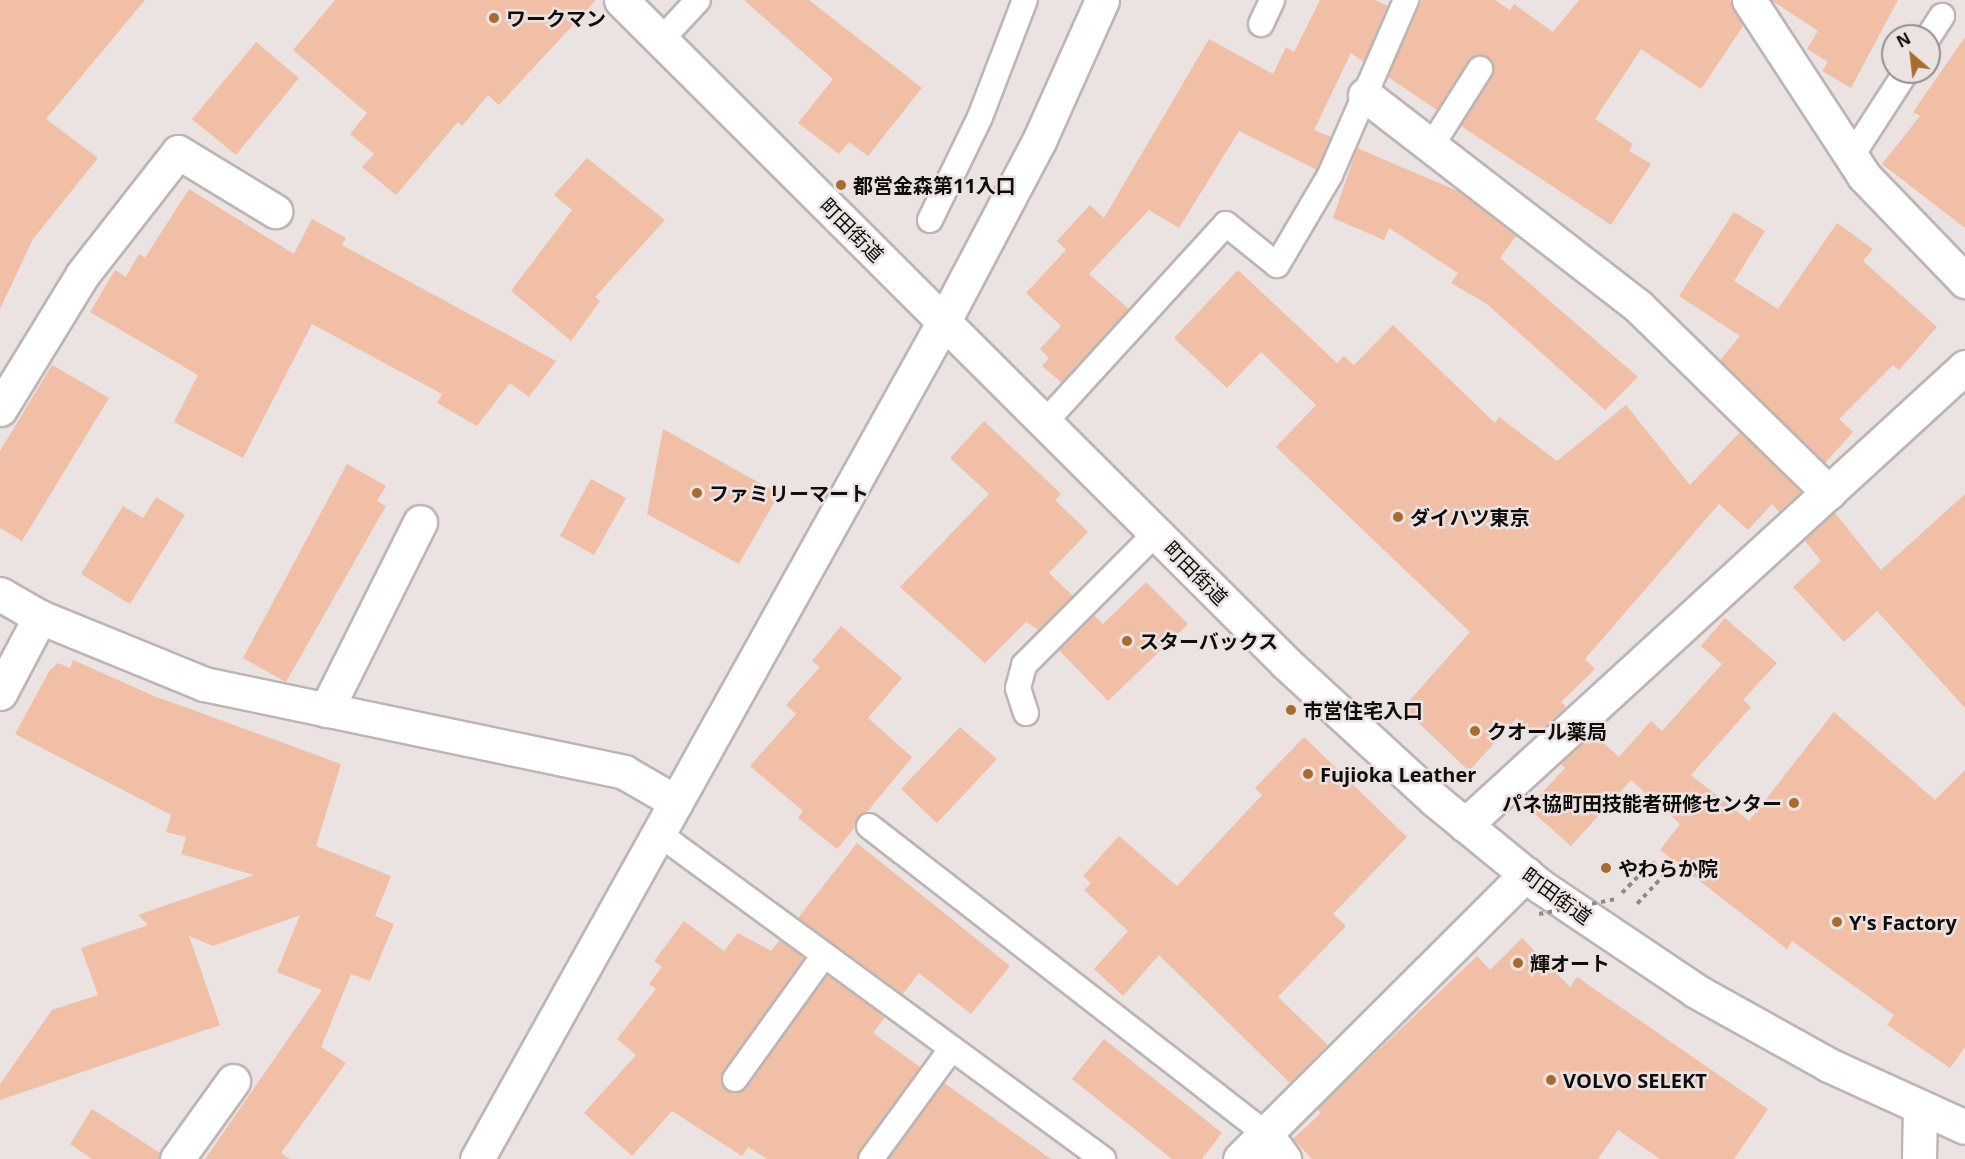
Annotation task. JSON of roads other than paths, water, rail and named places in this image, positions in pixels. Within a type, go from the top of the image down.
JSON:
[{"type":"street","name":"町田街道","points":[[621,0],[1286,663],[1465,825],[1526,874],[1609,933],[1756,1027],[1920,1108],[1965,1127]]},
{"type":"street","points":[[477,1159],[944,321],[1039,141],[1102,0]]},
{"type":"street","points":[[1749,0],[1851,157],[1928,247],[1965,281]]},
{"type":"street","points":[[1365,95],[1638,306],[1829,493]]},
{"type":"street","points":[[0,409],[82,275],[178,152],[275,211]]},
{"type":"street","points":[[1465,825],[1965,367]]},
{"type":"street","points":[[326,710],[420,522]]},
{"type":"street","points":[[0,594],[40,618],[204,684],[624,772],[676,802]]},
{"type":"street","points":[[0,693],[40,618]]},
{"type":"street","points":[[1240,1159],[1275,1147],[1526,874]]},
{"type":"street","points":[[177,1159],[232,1081]]},
{"type":"street","points":[[1919,1159],[1920,1108]]},
{"type":"lane","points":[[661,40],[699,0]]},
{"type":"lane","points":[[930,220],[980,117],[1025,0]]},
{"type":"lane","points":[[1261,24],[1272,0]]},
{"type":"lane","points":[[1045,422],[1226,224],[1277,265],[1330,175],[1406,0]]},
{"type":"lane","points":[[1937,24],[1942,16]]},
{"type":"lane","points":[[1432,145],[1480,69]]},
{"type":"lane","points":[[1851,157],[1898,84]]},
{"type":"lane","points":[[1026,713],[1018,688],[1024,665],[1156,533]]},
{"type":"lane","points":[[869,826],[1275,1147]]},
{"type":"lane","points":[[658,833],[1103,1159]]},
{"type":"lane","points":[[735,1079],[824,955]]},
{"type":"lane","points":[[871,1159],[952,1048]]},
{"type":"place","name":"ワークマン","points":[[494,18]]},
{"type":"place","name":"都営金森第11入口","points":[[841,185]]},
{"type":"place","name":"ファミリーマート","points":[[697,493]]},
{"type":"place","name":"ダイハツ東京","points":[[1398,517]]},
{"type":"place","name":"スターバックス","points":[[1127,641]]},
{"type":"place","name":"市営住宅入口","points":[[1291,710]]},
{"type":"place","name":"クオール薬局","points":[[1475,731]]},
{"type":"place","name":"Fujioka Leather","points":[[1308,774]]},
{"type":"place","name":"パネ協町田技能者研修センター","points":[[1794,803]]},
{"type":"place","name":"やわらか院","points":[[1606,868]]},
{"type":"place","name":"Y's Factory","points":[[1837,922]]},
{"type":"place","name":"輝オート","points":[[1518,963]]},
{"type":"place","name":"VOLVO SELEKT","points":[[1551,1080]]}]
